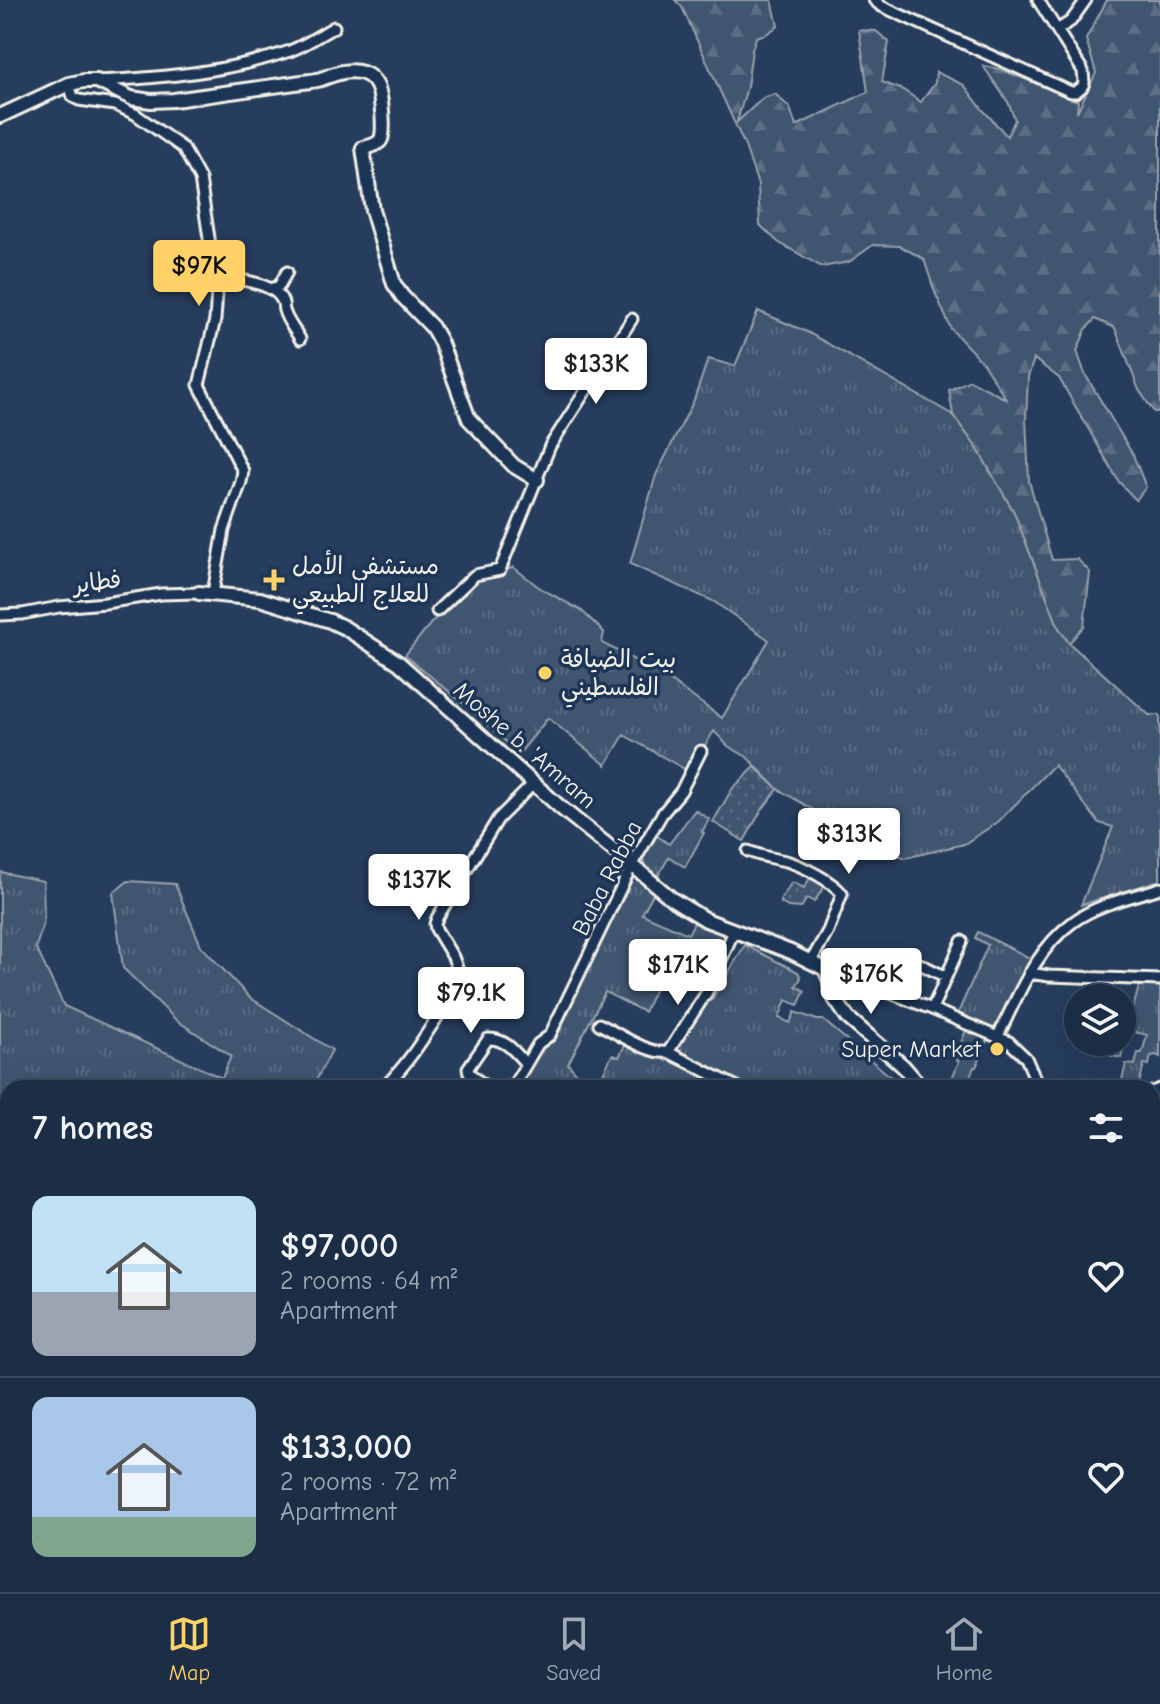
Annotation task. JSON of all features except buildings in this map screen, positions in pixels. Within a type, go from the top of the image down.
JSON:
[{"type":"street","points":[[874,0],[881,6],[1071,92],[1080,90],[1084,83],[1081,65],[1038,0]]},
{"type":"street","points":[[1057,30],[1071,21],[1086,0]]},
{"type":"street","points":[[0,116],[69,84],[222,69],[292,50],[334,27]]},
{"type":"street","points":[[97,81],[131,98],[151,101],[302,82],[345,71],[368,75],[377,86],[384,132],[381,140],[363,148],[372,210],[394,284],[432,327],[440,341],[469,419],[514,466],[537,480]]},
{"type":"street","points":[[69,84],[73,97],[115,105],[135,114],[183,148],[200,179],[212,258],[218,277],[215,320],[199,385],[243,471],[224,530],[213,593]]},
{"type":"street","points":[[270,289],[279,286],[287,272]]},
{"type":"street","points":[[218,277],[260,284],[278,295],[300,339]]},
{"type":"street","points":[[437,611],[475,575],[500,570],[550,446],[632,319]]},
{"type":"street","name":"Moshe b. 'Amram","points":[[199,593],[266,601],[341,626],[405,667],[534,783],[681,906],[706,920],[816,964]]},
{"type":"street","name":"فطاير","points":[[0,615],[161,594],[199,593]]},
{"type":"street","name":"Baba Rabba","points":[[517,1080],[538,1044],[550,1035],[632,865],[662,814],[681,791],[701,751]]},
{"type":"street","points":[[391,1080],[462,981],[453,957],[436,929],[437,918],[498,819],[534,783]]},
{"type":"street","points":[[748,851],[764,858],[789,862],[831,883],[842,894],[816,964]]},
{"type":"street","points":[[998,1036],[1029,973],[1050,944],[1074,921],[1123,899],[1160,888]]},
{"type":"street","points":[[599,1024],[650,1049],[664,1054],[668,1052],[707,992],[734,931]]},
{"type":"street","points":[[932,1009],[962,941]]},
{"type":"street","points":[[816,964],[998,1036],[1021,1052],[1036,1080]]},
{"type":"street","points":[[816,964],[829,978],[835,999],[848,1018],[916,1080]]},
{"type":"street","points":[[920,964],[946,977]]},
{"type":"street","points":[[1029,973],[1160,980]]},
{"type":"street","points":[[477,1080],[468,1068],[488,1039],[506,1043],[526,1064]]},
{"type":"street","points":[[668,1052],[723,1080]]},
{"type":"green space","points":[[675,0],[772,0],[778,26],[756,37],[737,122],[763,98],[775,94],[790,108],[796,126],[868,92],[859,30],[876,31],[889,42],[882,82],[903,90],[921,102],[935,83],[936,72],[964,85],[1007,136],[1015,120],[1008,102],[983,66],[1000,69],[1078,101],[1077,112],[1096,73],[1086,39],[1107,0],[1160,0],[1160,412],[1154,412],[1139,390],[1115,328],[1095,319],[1086,329],[1077,351],[1085,374],[1133,455],[1146,487],[1136,500],[1119,482],[1059,378],[1034,359],[1028,377],[1026,419],[1029,481],[1052,560],[1077,559],[1090,572],[1084,626],[1069,643],[1059,628],[1014,512],[977,448],[953,415],[949,390],[970,380],[1006,399],[983,363],[951,329],[924,259],[900,246],[873,245],[849,262],[822,267],[778,242],[760,225],[758,185],[745,146],[682,7]]},
{"type":"green space","points":[[758,311],[807,332],[953,415],[977,448],[1014,512],[1059,628],[1069,643],[1149,715],[1160,715],[1160,880],[1081,905],[1113,827],[1099,823],[1054,765],[998,822],[964,844],[905,858],[872,844],[778,789],[747,757],[728,746],[714,731],[688,771],[624,735],[606,765],[548,718],[519,754],[405,655],[477,576],[502,573],[513,567],[540,588],[582,611],[604,632],[602,643],[661,674],[722,718],[769,640],[713,601],[630,564],[656,475],[694,400],[708,359],[735,366]]},
{"type":"green space","points":[[755,767],[778,789],[744,841],[713,822],[732,789]]},
{"type":"green space","points":[[695,810],[709,819],[685,867],[669,857],[658,876],[644,862],[646,847],[654,834],[669,844]]},
{"type":"green space","points":[[0,872],[43,881],[44,919],[36,948],[64,1006],[222,1078],[231,1056],[176,1020],[123,968],[113,893],[128,881],[175,884],[201,946],[249,997],[332,1050],[316,1080],[0,1080]]},
{"type":"green space","points":[[812,875],[826,884],[814,902],[807,898],[801,908],[781,903],[792,882],[804,888]]},
{"type":"green space","points":[[633,878],[641,880],[655,890],[642,914],[688,934],[697,917],[729,933],[713,966],[704,961],[706,954],[677,942],[644,1012],[605,992],[568,1064],[583,1080],[521,1080],[537,1050],[555,1041],[628,882]]},
{"type":"green space","points":[[978,932],[1034,960],[996,1030],[958,1013],[988,945],[975,938]]},
{"type":"green space","points":[[745,945],[798,972],[801,978],[796,986],[805,991],[798,1005],[786,1000],[779,1018],[790,1023],[795,1012],[823,1020],[894,1080],[732,1080],[675,1052],[705,1001],[708,998],[711,1001]]},
{"type":"green space","points":[[1140,983],[1160,985],[1160,1057],[1151,1056],[1149,1065],[1144,1064],[1140,1080],[1122,1080],[1126,1064],[1135,1065],[1138,1053],[1142,1053],[1147,1035],[1136,1032],[1136,997]]},
{"type":"green space","points":[[967,1028],[988,1038],[968,1080],[951,1080],[959,1061],[960,1045]]},
{"type":"green space","points":[[626,1043],[667,1061],[669,1058],[716,1080],[600,1080],[612,1055],[619,1057]]},
{"type":"place","name":"مستشفى الأمل للعلاج الطبيعي","points":[[274,580]]},
{"type":"place","name":"بيت الضيافة الفلسطيني","points":[[545,673]]},
{"type":"place","name":"Super Market","points":[[997,1049]]}]
